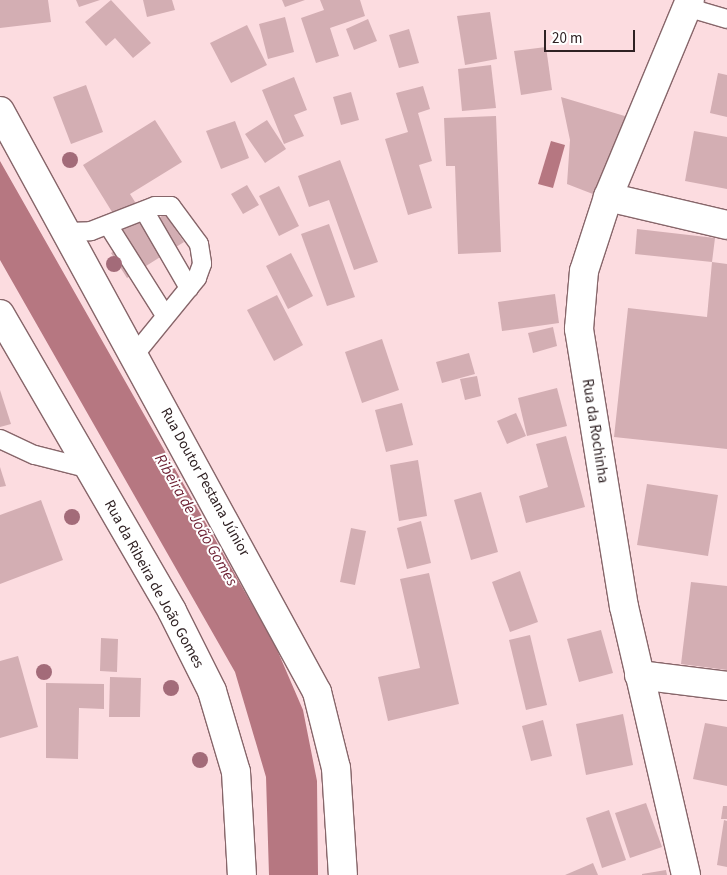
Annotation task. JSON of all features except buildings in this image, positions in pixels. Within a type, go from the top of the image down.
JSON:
[{"type":"main road","name":"Rua da Rochinha","points":[[686,875],[639,674],[579,329],[584,271],[608,197],[688,4]]},
{"type":"main road","name":"Rua Doutor Pestana Júnior","points":[[0,111],[135,354],[317,692],[336,768],[342,875]]},
{"type":"main road","points":[[608,197],[727,225]]},
{"type":"main road","name":"Rua da Ribeira de João Gomes","points":[[0,314],[90,469],[212,691],[236,772],[242,875]]},
{"type":"main road","points":[[639,674],[727,686]]},
{"type":"lane","points":[[688,4],[727,19]]},
{"type":"lane","points":[[67,232],[108,225],[145,212],[171,206],[188,223],[199,244],[202,264],[189,288],[135,354]]},
{"type":"lane","points":[[145,212],[189,288]]},
{"type":"lane","points":[[108,225],[165,315]]},
{"type":"lane","points":[[1,438],[35,454],[90,469]]},
{"type":"water","points":[[551,141],[565,145],[553,188],[538,184]]},
{"type":"water","name":"Ribeira de João Gomes","points":[[0,161],[275,645],[303,710],[317,781],[318,875],[269,875],[266,777],[235,672],[0,260]]}]
